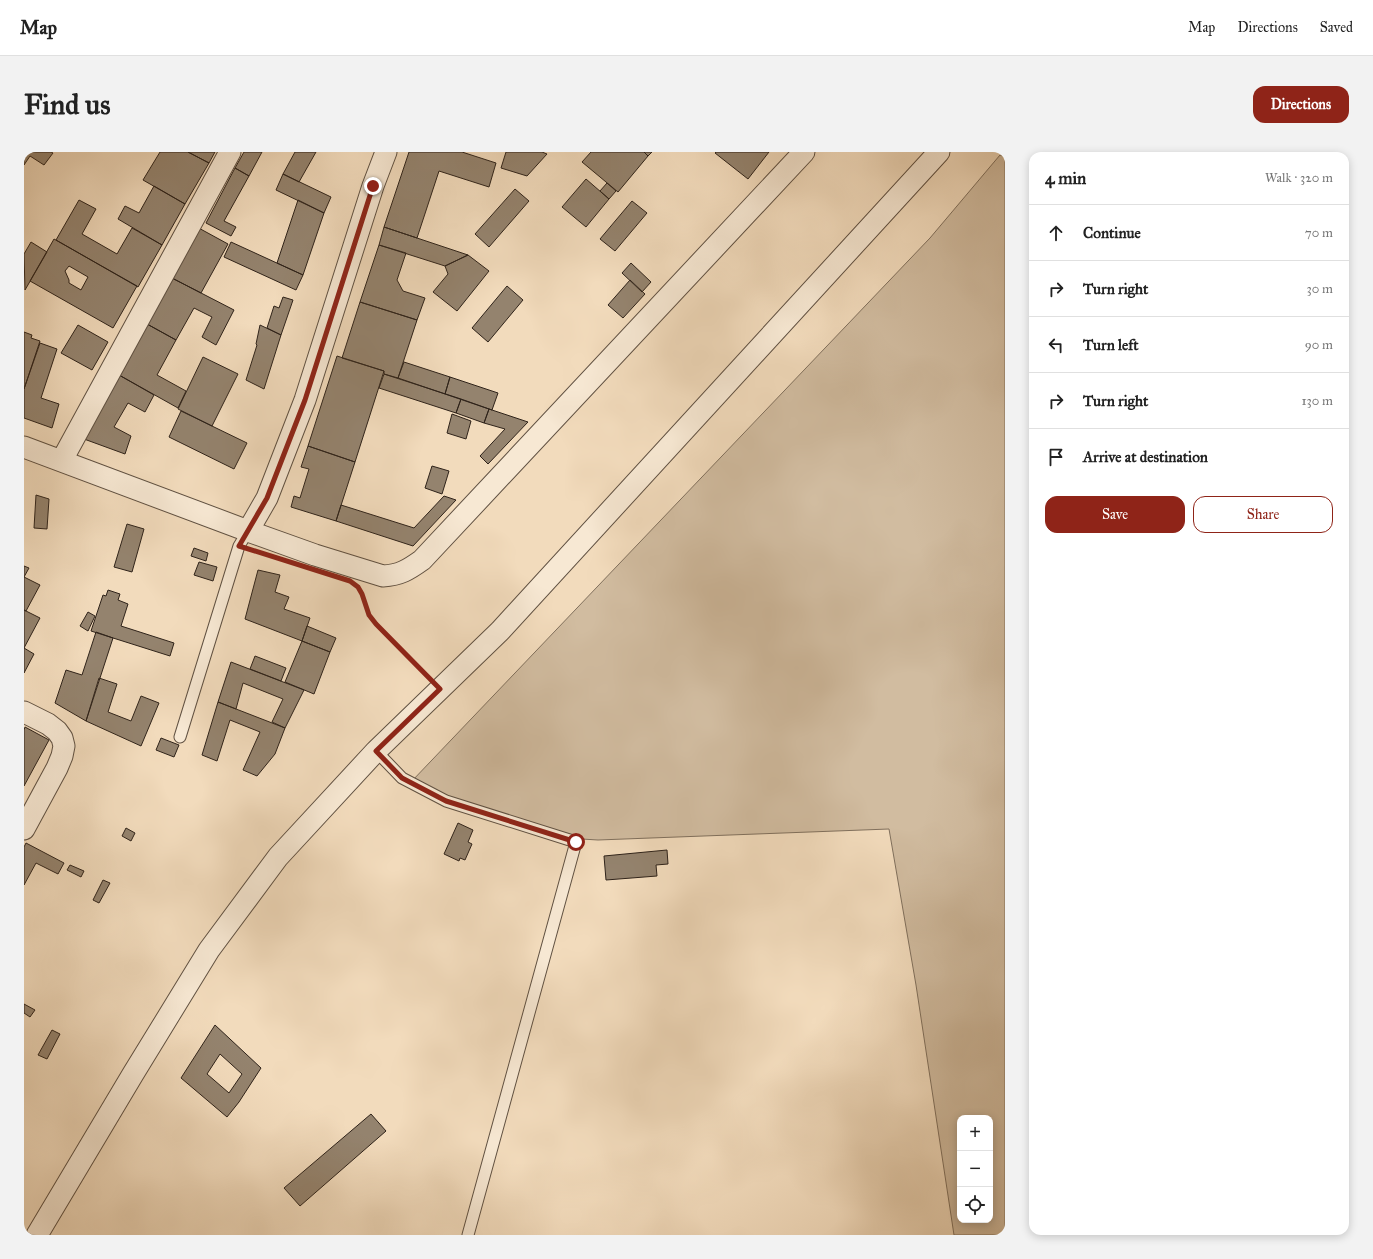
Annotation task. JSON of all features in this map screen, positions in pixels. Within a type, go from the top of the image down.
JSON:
[{"type":"street","points":[[62,460],[230,152]]},
{"type":"street","points":[[248,531],[267,498],[305,400],[373,186],[386,152]]},
{"type":"street","points":[[24,446],[315,555],[383,576],[395,575],[407,571],[422,560],[804,152]]},
{"type":"street","points":[[37,1235],[209,950],[278,857],[376,751],[506,625],[939,152]]},
{"type":"street","points":[[24,712],[48,724],[57,731],[62,738],[64,746],[57,768],[24,829]]},
{"type":"lane","points":[[180,737],[239,546],[248,531]]},
{"type":"lane","points":[[376,751],[402,778],[446,801],[576,842],[468,1235]]},
{"type":"path","points":[[358,587],[369,615],[376,624],[440,689]]},
{"type":"shaded area","points":[[1000,155],[1005,157],[1005,1235],[954,1235],[916,985],[889,829],[598,840],[549,837],[411,782],[930,238]]},
{"type":"building","points":[[24,152],[53,153],[44,165],[30,156],[24,165]]},
{"type":"building","points":[[160,152],[188,152],[209,163],[185,204],[143,180]]},
{"type":"building","points":[[188,152],[215,152],[209,163]]},
{"type":"building","points":[[244,152],[262,152],[249,176],[235,168]]},
{"type":"building","points":[[295,152],[316,152],[299,182],[283,174]]},
{"type":"building","points":[[409,152],[462,152],[496,163],[489,187],[439,171],[417,238],[384,227]]},
{"type":"building","points":[[506,152],[542,152],[547,154],[527,176],[501,168]]},
{"type":"building","points":[[591,152],[644,152],[648,156],[618,192],[582,162]]},
{"type":"building","points":[[644,152],[652,152],[648,156]]},
{"type":"building","points":[[769,152],[748,179],[715,153]]},
{"type":"building","points":[[235,168],[249,176],[224,221],[236,227],[231,236],[206,223]]},
{"type":"building","points":[[283,174],[331,197],[324,213],[276,190]]},
{"type":"building","points":[[586,179],[609,199],[586,227],[562,207]]},
{"type":"building","points":[[607,183],[616,191],[609,199],[600,191]]},
{"type":"building","points":[[154,186],[185,204],[162,245],[118,219],[125,206],[139,213]]},
{"type":"building","points":[[515,189],[529,201],[489,247],[475,234]]},
{"type":"building","points":[[79,200],[96,209],[82,234],[117,254],[132,228],[162,245],[138,287],[56,240]]},
{"type":"building","points":[[298,200],[324,213],[303,275],[277,263]]},
{"type":"building","points":[[632,201],[647,213],[615,251],[600,239]]},
{"type":"building","points":[[195,226],[228,244],[201,293],[168,276]]},
{"type":"building","points":[[384,227],[468,255],[445,266],[379,245]]},
{"type":"building","points":[[54,239],[137,286],[113,328],[30,281]],"holes":[[[69,266],[88,277],[81,290],[69,283],[65,271]]]},
{"type":"building","points":[[31,242],[47,252],[25,290],[24,254]]},
{"type":"building","points":[[231,242],[303,275],[296,290],[224,257]]},
{"type":"building","points":[[379,245],[406,253],[397,280],[403,291],[425,298],[417,320],[360,302]]},
{"type":"building","points":[[468,255],[489,271],[457,311],[433,292],[448,274],[445,266]]},
{"type":"building","points":[[631,263],[651,282],[642,292],[622,273]]},
{"type":"building","points":[[172,278],[234,310],[216,345],[202,337],[212,317],[194,308],[176,340],[147,324]]},
{"type":"building","points":[[630,280],[645,294],[623,318],[608,305]]},
{"type":"building","points":[[507,286],[523,300],[488,342],[472,328]]},
{"type":"building","points":[[283,297],[293,300],[281,335],[267,328],[274,306],[279,308]]},
{"type":"building","points":[[360,302],[417,320],[398,378],[384,374],[384,371],[342,358]]},
{"type":"building","points":[[147,324],[176,340],[157,375],[186,391],[178,408],[119,375]]},
{"type":"building","points":[[78,325],[108,342],[92,370],[61,353]]},
{"type":"building","points":[[260,325],[281,335],[264,389],[246,380],[257,345]]},
{"type":"building","points":[[24,332],[32,335],[31,338],[40,341],[24,389]]},
{"type":"building","points":[[40,343],[57,349],[41,398],[59,404],[52,428],[24,418],[24,389]]},
{"type":"building","points":[[337,356],[384,371],[355,462],[308,446]]},
{"type":"building","points":[[203,357],[238,374],[212,426],[178,409]]},
{"type":"building","points":[[404,362],[450,377],[445,394],[398,378]]},
{"type":"building","points":[[384,374],[461,399],[456,413],[379,388]]},
{"type":"building","points":[[119,375],[154,395],[145,412],[128,403],[114,427],[131,436],[125,454],[84,439]]},
{"type":"building","points":[[450,377],[498,393],[492,410],[445,394]]},
{"type":"building","points":[[461,399],[489,409],[484,423],[456,413]]},
{"type":"building","points":[[489,409],[528,422],[488,464],[480,456],[505,429],[484,423]]},
{"type":"building","points":[[181,411],[247,443],[234,469],[169,437]]},
{"type":"building","points":[[452,414],[471,421],[466,439],[447,433]]},
{"type":"building","points":[[308,446],[355,462],[336,521],[291,507],[294,496],[300,498],[309,469],[301,467]]},
{"type":"building","points":[[432,466],[449,471],[442,494],[425,488]]},
{"type":"building","points":[[36,495],[49,499],[47,529],[34,528]]},
{"type":"building","points":[[444,496],[456,500],[413,546],[336,521],[341,505],[414,528]]},
{"type":"building","points":[[127,524],[144,529],[132,572],[114,567]]},
{"type":"building","points":[[194,548],[208,553],[206,561],[191,556]]},
{"type":"building","points":[[199,562],[217,567],[213,581],[194,575]]},
{"type":"building","points":[[24,566],[29,568],[24,577]]},
{"type":"building","points":[[258,570],[280,575],[275,592],[289,597],[284,609],[310,618],[302,641],[245,619]]},
{"type":"building","points":[[24,577],[40,585],[26,611],[24,610]]},
{"type":"building","points":[[108,590],[120,594],[118,600],[128,604],[121,626],[174,643],[170,656],[91,631],[103,595],[106,596]]},
{"type":"building","points":[[24,610],[40,618],[24,648]]},
{"type":"building","points":[[88,612],[95,616],[88,631],[80,626]]},
{"type":"building","points":[[307,626],[336,638],[330,652],[302,641]]},
{"type":"building","points":[[96,632],[113,638],[86,721],[55,703],[66,670],[82,675]]},
{"type":"building","points":[[302,641],[330,652],[314,694],[285,682]]},
{"type":"building","points":[[24,648],[34,654],[24,673]]},
{"type":"building","points":[[255,656],[286,668],[281,681],[250,669]]},
{"type":"building","points":[[231,662],[304,690],[285,728],[272,722],[283,699],[243,683],[236,709],[218,702]]},
{"type":"building","points":[[99,678],[117,684],[108,712],[131,721],[141,696],[159,703],[141,746],[86,721]]},
{"type":"building","points":[[218,702],[285,728],[275,754],[257,776],[243,770],[260,732],[230,720],[217,761],[202,755]]},
{"type":"building","points":[[25,727],[49,740],[24,786],[24,730]]},
{"type":"building","points":[[161,738],[179,745],[174,757],[156,750]]},
{"type":"building","points":[[458,823],[473,830],[468,842],[472,844],[465,860],[460,858],[459,861],[444,854]]},
{"type":"building","points":[[126,828],[135,833],[131,841],[122,836]]},
{"type":"building","points":[[26,843],[64,863],[58,874],[36,863],[24,885],[24,847]]},
{"type":"building","points":[[667,850],[668,864],[656,865],[657,876],[606,880],[604,856]]},
{"type":"building","points":[[70,865],[84,871],[81,877],[67,870]]},
{"type":"building","points":[[103,880],[110,883],[99,903],[93,900]]},
{"type":"building","points":[[24,1004],[35,1010],[30,1017],[24,1013]]},
{"type":"building","points":[[215,1025],[261,1068],[239,1102],[227,1117],[181,1078]],"holes":[[[220,1054],[242,1074],[229,1093],[207,1074]]]},
{"type":"building","points":[[52,1030],[60,1034],[47,1059],[38,1055]]},
{"type":"building","points":[[371,1114],[386,1131],[300,1206],[284,1188]]},
{"type":"route","points":[[373,186],[305,400],[267,498],[239,546],[350,581],[358,587],[369,615],[376,624],[440,689],[376,751],[402,778],[446,801],[576,842]]}]
